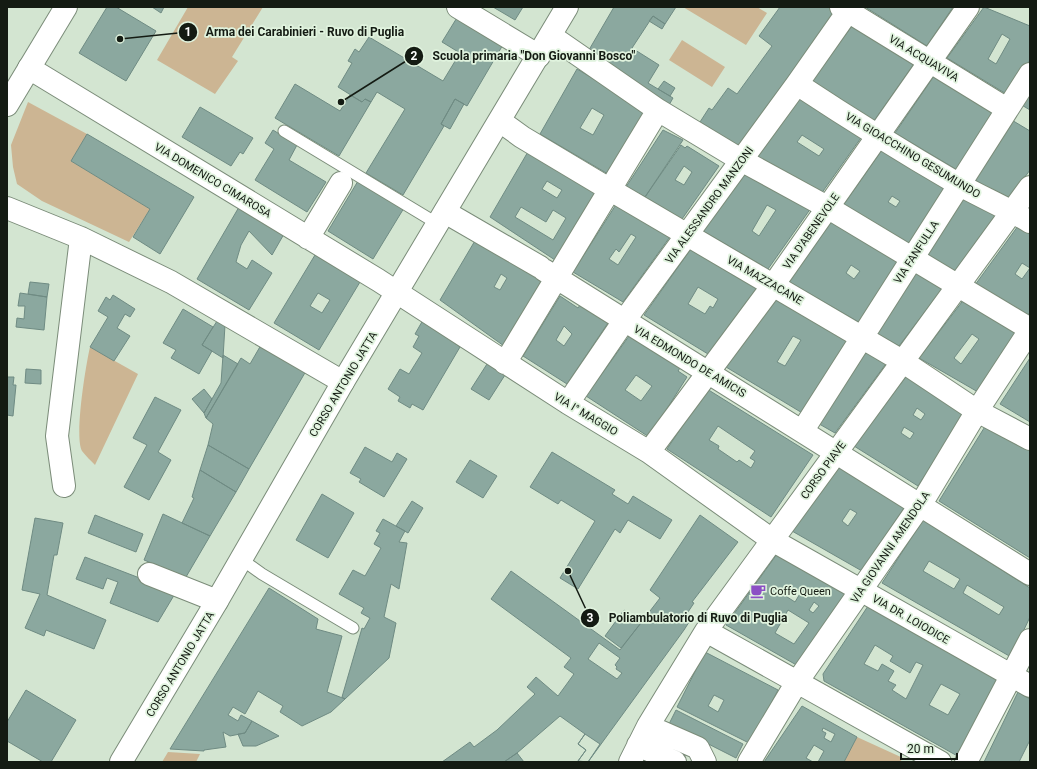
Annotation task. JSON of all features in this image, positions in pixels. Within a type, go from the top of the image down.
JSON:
[{"type":"street","points":[[7,105],[66,7]]},
{"type":"street","points":[[458,7],[539,56]]},
{"type":"street","name":"CORSO ANTONIO JATTA","points":[[121,762],[217,601],[397,292],[567,7]]},
{"type":"street","name":"VIA D'ABENEVOLE","points":[[649,452],[707,372],[774,284],[968,7]]},
{"type":"street","name":"VIA ACQUAVIVA","points":[[847,8],[1007,109]]},
{"type":"street","name":"VIA ALESSANDRO MANZONI","points":[[568,403],[624,321],[798,84],[847,8]]},
{"type":"street","points":[[551,36],[658,110],[741,160],[827,207],[1030,329]]},
{"type":"street","name":"VIA DOMENICO CIMAROSA","points":[[29,68],[397,292]]},
{"type":"street","name":"VIA FANFULLA","points":[[803,430],[1030,74]]},
{"type":"street","name":"VIA GIOACCHINO GESUMUNDO","points":[[798,84],[877,136],[960,185],[1021,217]]},
{"type":"street","points":[[505,363],[547,271],[609,189],[658,110]]},
{"type":"street","name":"VIA MAZZACANE","points":[[500,121],[522,137],[774,284],[902,361],[977,410],[1030,439]]},
{"type":"street","points":[[308,238],[341,183]]},
{"type":"street","name":"CORSO PIAVE","points":[[634,754],[648,726],[706,630],[902,361],[959,286],[1021,217],[1030,187]]},
{"type":"street","points":[[7,208],[81,238],[171,282],[344,382]]},
{"type":"street","name":"VIA EDMONDO DE AMICIS","points":[[442,218],[547,271],[624,321],[803,430],[1030,574]]},
{"type":"street","points":[[64,486],[57,436],[81,238]]},
{"type":"street","name":"VIA I° MAGGIO","points":[[397,292],[505,363],[649,452],[772,540]]},
{"type":"street","name":"VIA GIOVANNI AMENDOLA","points":[[749,762],[797,682],[921,504],[977,410],[1030,329]]},
{"type":"street","name":"VIA DR. LOIODICE","points":[[772,540],[1021,681]]},
{"type":"street","points":[[149,574],[217,601]]},
{"type":"street","points":[[706,630],[940,762]]},
{"type":"street","points":[[966,762],[1021,681],[1030,640]]},
{"type":"street","points":[[648,726],[698,748],[703,761]]},
{"type":"street","points":[[634,754],[675,762]]},
{"type":"lane","points":[[284,131],[442,218]]},
{"type":"lane","points":[[241,559],[262,574],[353,628]]},
{"type":"shaded area","points":[[188,7],[263,7],[232,57],[238,61],[215,94],[157,60]]},
{"type":"shaded area","points":[[683,7],[757,7],[767,13],[746,45]]},
{"type":"shaded area","points":[[682,40],[725,67],[712,87],[669,60]]},
{"type":"shaded area","points":[[28,102],[87,134],[71,161],[150,209],[129,242],[42,201],[17,184],[13,167],[11,145]]},
{"type":"shaded area","points":[[90,347],[138,374],[95,465],[82,451],[79,431],[86,368]]},
{"type":"shaded area","points":[[857,737],[903,758],[900,762],[844,762]]},
{"type":"shaded area","points":[[168,752],[200,754],[196,762],[162,762]]},
{"type":"building","points":[[107,7],[116,7],[156,31],[126,81],[79,53]]},
{"type":"building","points":[[152,7],[164,7],[161,13]]},
{"type":"building","points":[[493,7],[523,7],[515,20]]},
{"type":"building","points":[[614,7],[676,7],[665,24],[653,16],[632,48],[659,65],[648,83],[673,98],[669,105],[586,55]]},
{"type":"building","points":[[780,7],[830,7],[836,11],[738,146],[700,122],[709,108],[712,110],[728,88],[737,94],[772,46],[759,36]]},
{"type":"building","points":[[865,7],[953,7],[927,46]]},
{"type":"building","points":[[984,7],[1030,26],[1030,60],[1008,95],[947,58]],"holes":[[[1002,34],[1010,39],[996,64],[988,59]]]},
{"type":"building","points":[[458,16],[504,43],[467,106],[455,99],[441,124],[444,126],[403,195],[366,173],[405,109],[377,92],[371,102],[365,99],[362,102],[338,87],[352,63],[348,61],[355,49],[359,52],[369,37],[443,81],[460,53],[442,42]]},
{"type":"building","points":[[653,16],[665,24],[662,29],[649,21]]},
{"type":"building","points":[[855,22],[916,61],[874,121],[810,82]]},
{"type":"building","points":[[577,69],[646,110],[608,174],[540,134]],"holes":[[[592,108],[604,115],[593,135],[580,128]]]},
{"type":"building","points":[[936,73],[998,111],[959,171],[895,133]]},
{"type":"building","points":[[664,81],[675,88],[670,96],[658,89]]},
{"type":"building","points":[[295,84],[340,111],[350,95],[362,102],[365,99],[371,102],[339,156],[275,118]]},
{"type":"building","points":[[1030,88],[1030,110],[1020,104]]},
{"type":"building","points":[[800,97],[863,135],[821,194],[757,157]],"holes":[[[802,135],[824,149],[819,156],[797,142]]]},
{"type":"building","points":[[455,99],[464,104],[450,129],[441,124]]},
{"type":"building","points":[[200,107],[253,138],[243,154],[240,152],[231,166],[182,137]]},
{"type":"building","points":[[1010,119],[1030,131],[1030,170],[1008,200],[972,178]]},
{"type":"building","points":[[273,130],[297,145],[289,160],[326,182],[307,212],[255,180],[274,149],[265,143]]},
{"type":"building","points":[[663,130],[683,140],[645,197],[626,187]]},
{"type":"building","points":[[87,134],[194,197],[160,254],[133,237],[150,209],[71,161]]},
{"type":"building","points":[[681,145],[685,148],[687,146],[719,166],[682,219],[645,197]],"holes":[[[684,166],[692,172],[684,185],[675,180]]]},
{"type":"building","points":[[884,147],[950,187],[911,247],[842,207]],"holes":[[[892,196],[900,201],[896,207],[888,202]]]},
{"type":"building","points":[[529,150],[596,191],[574,227],[578,229],[558,262],[490,217]],"holes":[[[547,181],[562,190],[557,198],[542,189]],[[521,207],[546,222],[553,210],[566,218],[553,240],[515,217]]]},
{"type":"building","points":[[747,170],[811,208],[768,269],[703,231]],"holes":[[[767,205],[776,210],[759,236],[752,231]]]},
{"type":"building","points":[[358,181],[404,208],[373,259],[328,231]]},
{"type":"building","points":[[962,193],[997,214],[954,272],[924,254]]},
{"type":"building","points":[[617,203],[672,234],[623,302],[573,272]],"holes":[[[631,234],[636,237],[618,265],[609,259],[616,249],[619,252]]]},
{"type":"building","points":[[239,207],[284,234],[272,255],[249,231],[241,245],[236,262],[247,269],[252,260],[272,273],[249,310],[197,279]]},
{"type":"building","points":[[833,219],[903,260],[862,324],[788,281]],"holes":[[[851,265],[860,271],[854,279],[846,273]]]},
{"type":"building","points":[[1018,226],[1030,234],[1030,268],[1030,312],[1027,316],[975,285]],"holes":[[[1022,263],[1030,268],[1022,279],[1015,274]]]},
{"type":"building","points":[[476,239],[544,281],[504,346],[440,300]],"holes":[[[501,274],[507,278],[500,290],[494,287]]]},
{"type":"building","points":[[693,246],[759,285],[708,354],[644,315]],"holes":[[[698,287],[718,299],[713,308],[710,306],[705,314],[688,304]]]},
{"type":"building","points":[[315,255],[360,282],[319,350],[274,323]],"holes":[[[318,293],[330,300],[322,313],[310,306]]]},
{"type":"building","points":[[914,267],[945,285],[899,346],[873,331]]},
{"type":"building","points":[[30,282],[49,284],[47,297],[28,294]]},
{"type":"building","points":[[20,293],[47,297],[44,330],[16,327],[17,318],[24,319],[25,306],[18,306]]},
{"type":"building","points":[[113,295],[135,309],[130,317],[125,314],[117,328],[130,336],[114,361],[90,347],[108,317],[98,311],[106,297],[110,300]]},
{"type":"building","points":[[560,296],[578,308],[580,305],[608,323],[567,384],[523,356]],"holes":[[[564,326],[572,334],[564,346],[556,340]]]},
{"type":"building","points":[[777,297],[852,340],[804,414],[726,367]],"holes":[[[793,336],[801,340],[785,366],[777,362]]]},
{"type":"building","points":[[965,298],[1018,329],[978,392],[919,358]],"holes":[[[972,334],[979,339],[961,364],[954,358]]]},
{"type":"building","points":[[183,309],[213,327],[202,345],[212,351],[199,374],[171,358],[176,350],[163,343]]},
{"type":"building","points":[[423,320],[460,347],[423,410],[412,404],[410,408],[398,401],[400,397],[388,389],[400,369],[409,374],[422,353],[413,347],[419,336],[415,334]]},
{"type":"building","points":[[217,321],[225,325],[223,358],[202,345]]},
{"type":"building","points":[[629,336],[680,368],[678,371],[687,377],[649,437],[586,396]],"holes":[[[636,375],[652,386],[641,401],[625,390]]]},
{"type":"building","points":[[261,345],[306,371],[249,469],[208,445],[213,424],[206,418],[241,358],[250,364]]},
{"type":"building","points":[[863,346],[888,361],[835,433],[814,421]]},
{"type":"building","points":[[223,355],[238,364],[206,418],[204,413],[221,383]]},
{"type":"building","points":[[1030,358],[1030,422],[1000,404]]},
{"type":"building","points":[[487,364],[505,375],[489,400],[471,389]]},
{"type":"building","points":[[26,369],[41,370],[41,384],[25,383]]},
{"type":"building","points":[[908,374],[968,409],[918,486],[854,446]],"holes":[[[917,408],[925,414],[921,420],[913,415]],[[904,427],[914,433],[910,439],[901,433]]]},
{"type":"building","points":[[7,377],[14,377],[13,385],[16,385],[13,416],[7,415]]},
{"type":"building","points":[[204,389],[212,399],[204,413],[192,399]]},
{"type":"building","points":[[707,389],[813,455],[771,517],[667,449]],"holes":[[[718,426],[755,451],[750,458],[755,461],[751,468],[739,460],[737,462],[718,449],[719,446],[709,440]]]},
{"type":"building","points":[[155,397],[181,410],[158,452],[171,460],[149,500],[124,487],[147,445],[133,438]]},
{"type":"building","points":[[989,420],[1030,445],[1030,558],[939,501]]},
{"type":"building","points":[[208,445],[249,469],[236,492],[200,470]]},
{"type":"building","points":[[365,447],[392,462],[397,453],[407,459],[384,497],[359,482],[361,479],[350,473]]},
{"type":"building","points":[[552,452],[615,490],[612,494],[628,504],[633,496],[672,520],[660,539],[628,520],[620,533],[615,529],[578,589],[560,578],[595,521],[561,500],[558,504],[530,487]]},
{"type":"building","points":[[470,460],[497,476],[483,498],[456,482]]},
{"type":"building","points":[[838,466],[904,508],[862,571],[792,531]],"holes":[[[850,509],[857,513],[848,526],[842,521]]]},
{"type":"building","points":[[200,470],[236,492],[210,536],[182,523],[194,498],[192,497]]},
{"type":"building","points":[[322,494],[354,513],[328,558],[296,540]]},
{"type":"building","points":[[412,501],[423,508],[408,533],[396,526]]},
{"type":"building","points":[[163,514],[210,536],[186,577],[144,560]]},
{"type":"building","points":[[95,515],[143,534],[136,552],[88,533]]},
{"type":"building","points":[[700,515],[738,542],[692,602],[694,603],[686,615],[691,619],[684,630],[588,762],[578,761],[586,750],[578,744],[585,734],[560,716],[517,753],[504,762],[442,762],[470,742],[474,747],[497,730],[535,694],[527,687],[536,677],[558,696],[574,674],[564,667],[571,658],[491,599],[511,571],[620,650],[660,598],[650,590]],"holes":[[[599,643],[620,658],[615,665],[617,667],[616,669],[622,673],[617,679],[588,659]]]},
{"type":"building","points":[[35,518],[63,523],[57,555],[54,555],[47,595],[106,620],[94,649],[46,630],[44,636],[25,628],[40,594],[22,590]]},
{"type":"building","points":[[383,519],[405,531],[399,542],[407,543],[399,589],[391,584],[384,617],[396,623],[389,658],[345,699],[342,697],[362,628],[364,629],[370,618],[361,613],[364,608],[339,594],[353,570],[365,576],[381,548],[374,544],[380,533],[376,531]]},
{"type":"building","points":[[923,520],[1030,588],[1030,617],[1011,657],[882,583]],"holes":[[[929,561],[960,579],[954,589],[923,571]],[[967,585],[1004,607],[999,615],[963,593]]]},
{"type":"building","points":[[777,554],[847,594],[800,667],[726,625]],"holes":[[[789,586],[801,592],[795,602],[784,595]],[[814,602],[819,606],[813,613],[809,610]],[[788,610],[809,623],[794,644],[775,633]]]},
{"type":"building","points":[[85,557],[176,592],[158,622],[110,603],[118,582],[107,578],[103,589],[76,579]]},
{"type":"building","points":[[269,588],[318,619],[316,629],[342,636],[327,692],[345,699],[331,712],[302,726],[280,712],[283,706],[258,691],[245,714],[233,707],[228,715],[238,721],[241,715],[252,721],[245,733],[230,736],[223,732],[226,747],[204,751],[170,749]]},
{"type":"building","points":[[868,606],[999,681],[961,758],[824,681],[823,674]],"holes":[[[875,645],[893,656],[890,661],[910,673],[916,662],[923,665],[906,699],[892,690],[896,685],[888,681],[894,671],[882,664],[878,671],[864,664]],[[941,684],[960,694],[948,715],[929,705]]]},
{"type":"building","points":[[624,610],[641,623],[621,648],[605,636]]},
{"type":"building","points":[[705,652],[778,690],[751,744],[677,707]],"holes":[[[714,695],[724,700],[718,712],[708,706]]]},
{"type":"building","points":[[26,690],[76,720],[51,762],[43,762],[7,741],[7,722]]},
{"type":"building","points":[[1018,692],[1030,699],[1030,740],[1019,762],[984,762]]},
{"type":"building","points":[[802,706],[857,737],[844,762],[818,762],[824,751],[814,745],[806,758],[813,762],[764,762]],"holes":[[[823,728],[835,734],[831,742],[824,738],[826,733],[822,731]]]},
{"type":"building","points":[[676,710],[743,744],[736,758],[669,724]]},
{"type":"building","points":[[252,721],[279,736],[256,746],[243,746],[238,734],[245,733]]},
{"type":"building","points":[[585,734],[600,744],[588,762],[579,762],[578,761],[586,750],[578,744]]},
{"type":"building","points":[[517,753],[524,762],[504,762]]},
{"type":"place","name":"Arma dei Carabinieri - Ruvo di Puglia","points":[[120,39]]},
{"type":"place","name":"Scuola primaria \"Don Giovanni Bosco\"","points":[[341,102]]},
{"type":"place","name":"Poliambulatorio di Ruvo di Puglia","points":[[568,571]]},
{"type":"place","name":"Coffe Queen","points":[[758,591]]}]
